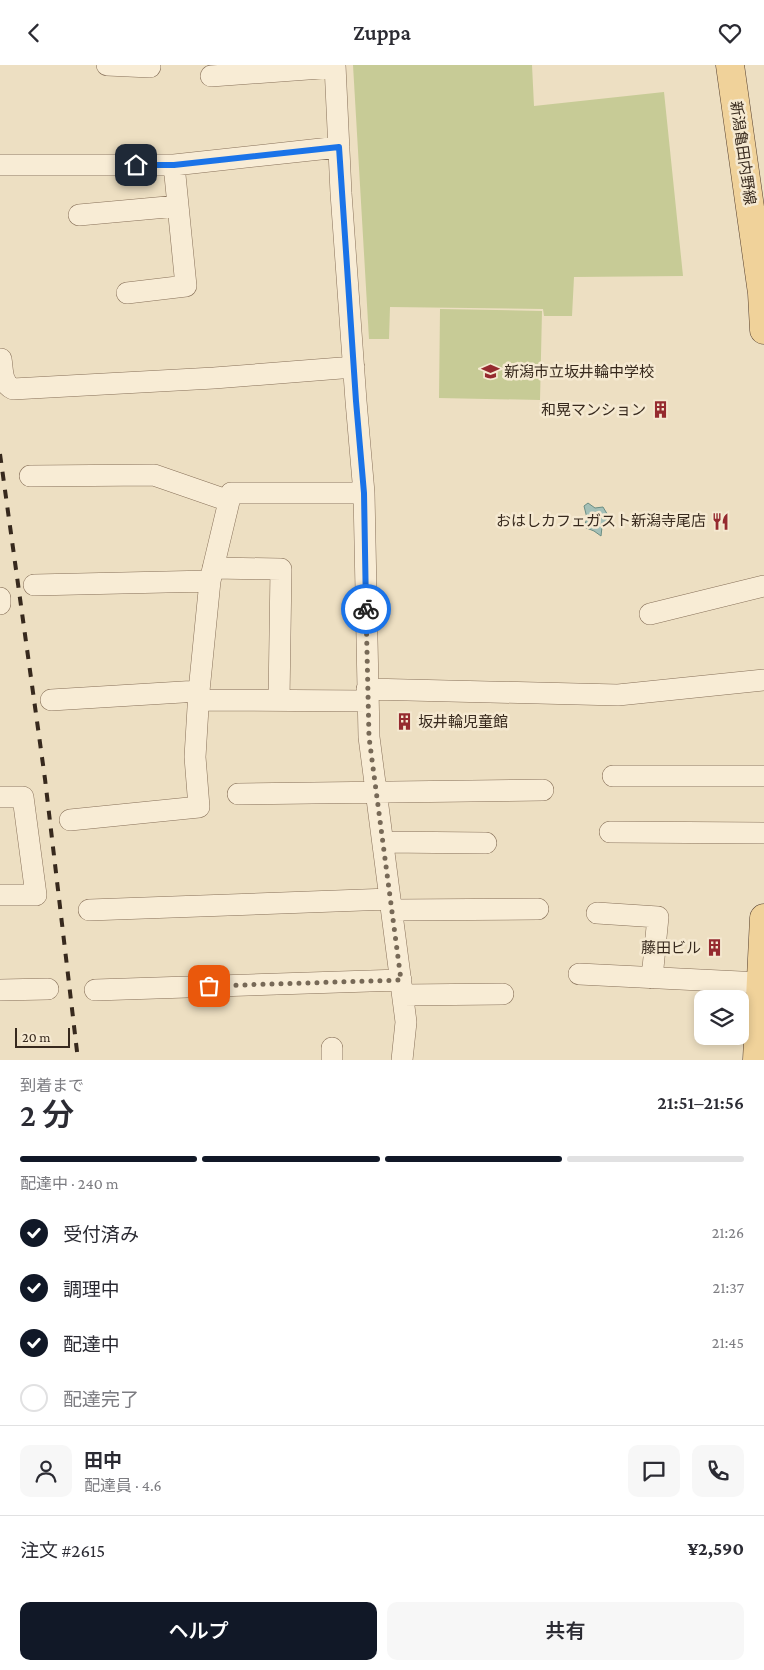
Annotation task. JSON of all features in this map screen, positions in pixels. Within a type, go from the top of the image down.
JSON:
[{"type":"main road","name":"新潟亀田内野線","points":[[730,65],[762,293],[764,330]]},
{"type":"main road","points":[[757,1060],[764,918]]},
{"type":"street","points":[[108,65],[150,67]]},
{"type":"street","points":[[211,76],[335,66],[364,493],[369,737],[406,1022],[402,1060]]},
{"type":"street","points":[[0,165],[174,165],[339,147]]},
{"type":"street","points":[[127,293],[186,286],[174,165]]},
{"type":"street","points":[[79,215],[178,206]]},
{"type":"street","points":[[1,359],[4,380],[13,389],[214,378],[354,367]]},
{"type":"street","points":[[30,476],[154,475],[229,501]]},
{"type":"street","points":[[70,820],[199,807],[195,757],[199,695],[212,575],[231,493],[364,493]]},
{"type":"street","points":[[34,585],[212,575],[281,569],[279,700]]},
{"type":"street","points":[[650,614],[764,586]]},
{"type":"street","points":[[0,598],[0,604]]},
{"type":"street","points":[[51,701],[199,695],[279,700],[367,695],[618,695],[764,680]]},
{"type":"street","points":[[614,776],[764,776]]},
{"type":"street","points":[[238,794],[543,790]]},
{"type":"street","points":[[0,797],[23,797],[36,895],[0,895]]},
{"type":"street","points":[[610,832],[764,833]]},
{"type":"street","points":[[383,842],[486,843]]},
{"type":"street","points":[[89,910],[391,905],[538,909]]},
{"type":"street","points":[[597,913],[658,917],[652,978]]},
{"type":"street","points":[[580,975],[761,983]]},
{"type":"street","points":[[94,990],[402,988],[503,994]]},
{"type":"street","points":[[0,990],[48,989]]},
{"type":"green space","points":[[353,65],[532,65],[534,106],[664,92],[683,276],[574,277],[572,316],[544,316],[543,309],[390,307],[389,339],[369,339]]},
{"type":"green space","points":[[440,309],[542,311],[540,400],[439,398]]},
{"type":"water","points":[[588,503],[595,508],[603,507],[609,517],[602,527],[601,536],[584,527],[587,518],[584,506]]},
{"type":"railway","points":[[0,454],[45,779],[78,1060]]},
{"type":"way so far","points":[[209,986],[401,980],[369,737],[366,609]]},
{"type":"place","name":"新潟市立坂井輪中学校","points":[[490,372]]},
{"type":"place","name":"和晃マンション","points":[[660,410]]},
{"type":"place","name":"おはしカフェガスト新潟寺尾店","points":[[720,521]]},
{"type":"place","name":"坂井輪児童館","points":[[404,722]]},
{"type":"place","name":"藤田ビル","points":[[715,948]]},
{"type":"route","points":[[136,165],[174,165],[339,147],[364,493],[366,609]]}]
